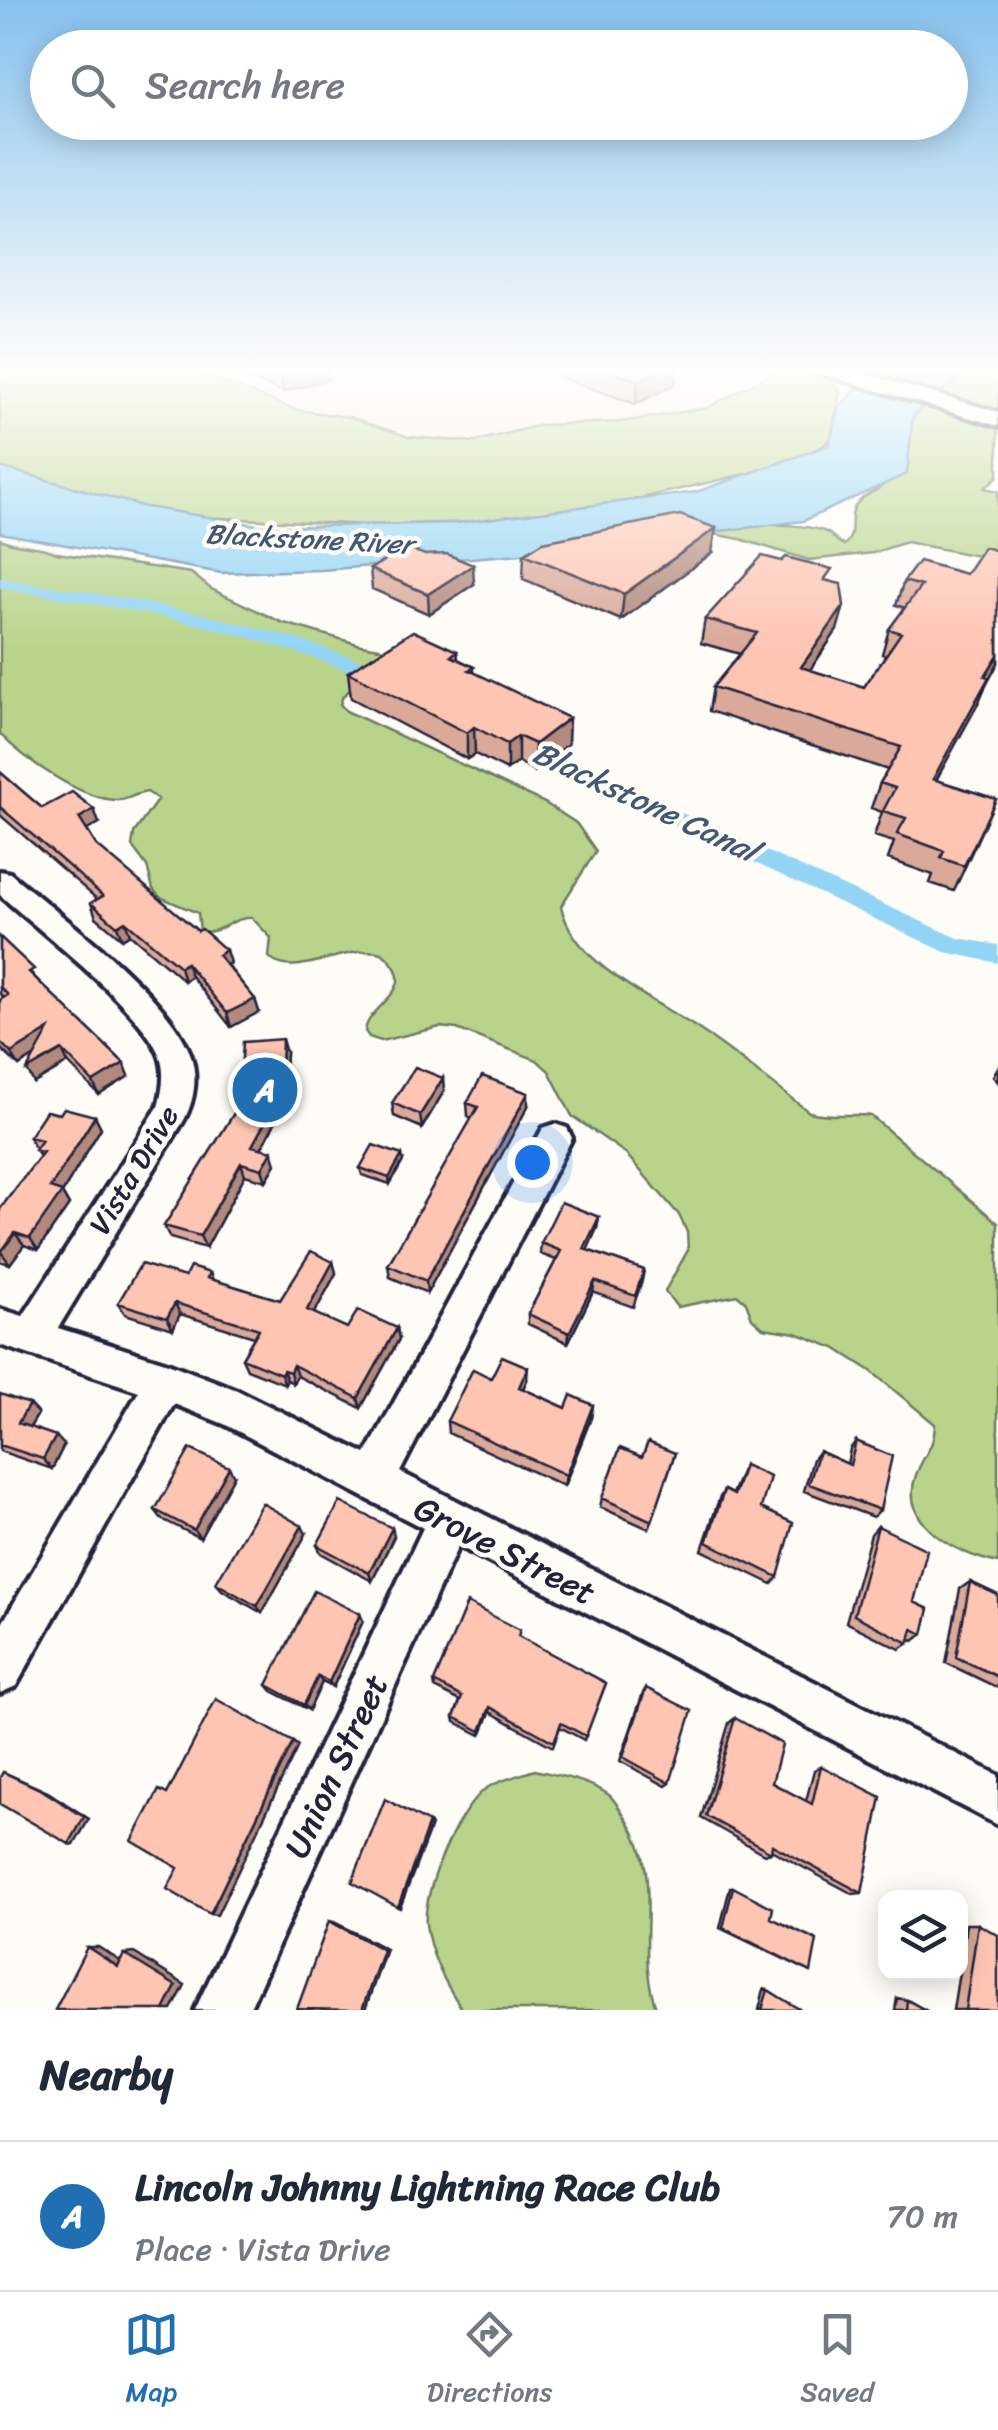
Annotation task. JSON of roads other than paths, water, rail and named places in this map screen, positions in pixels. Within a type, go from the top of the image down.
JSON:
[{"type":"street","name":"Vista Drive","points":[[0,880],[146,1014],[172,1049],[180,1087],[173,1111],[15,1332]]},
{"type":"street","points":[[373,1482],[556,1138]]},
{"type":"street","name":"Grove Street","points":[[15,1332],[164,1381],[236,1410],[998,1800]]},
{"type":"street","points":[[0,1670],[140,1430],[164,1381]]},
{"type":"street","name":"Union Street","points":[[222,2010],[448,1521]]},
{"type":"water","name":"Blackstone River","points":[[781,462],[908,462],[907,474],[803,521],[546,552],[321,570],[221,573],[0,533],[0,467],[146,507],[270,527],[456,523],[696,492]]},
{"type":"waterway","name":"Blackstone Canal","points":[[0,583],[247,630],[295,644],[386,680]]},
{"type":"waterway","name":"Blackstone Canal","points":[[521,746],[953,946],[998,954]]},
{"type":"place","name":"Lincoln Johnny Lightning Race Club","points":[[265,1090]]}]
